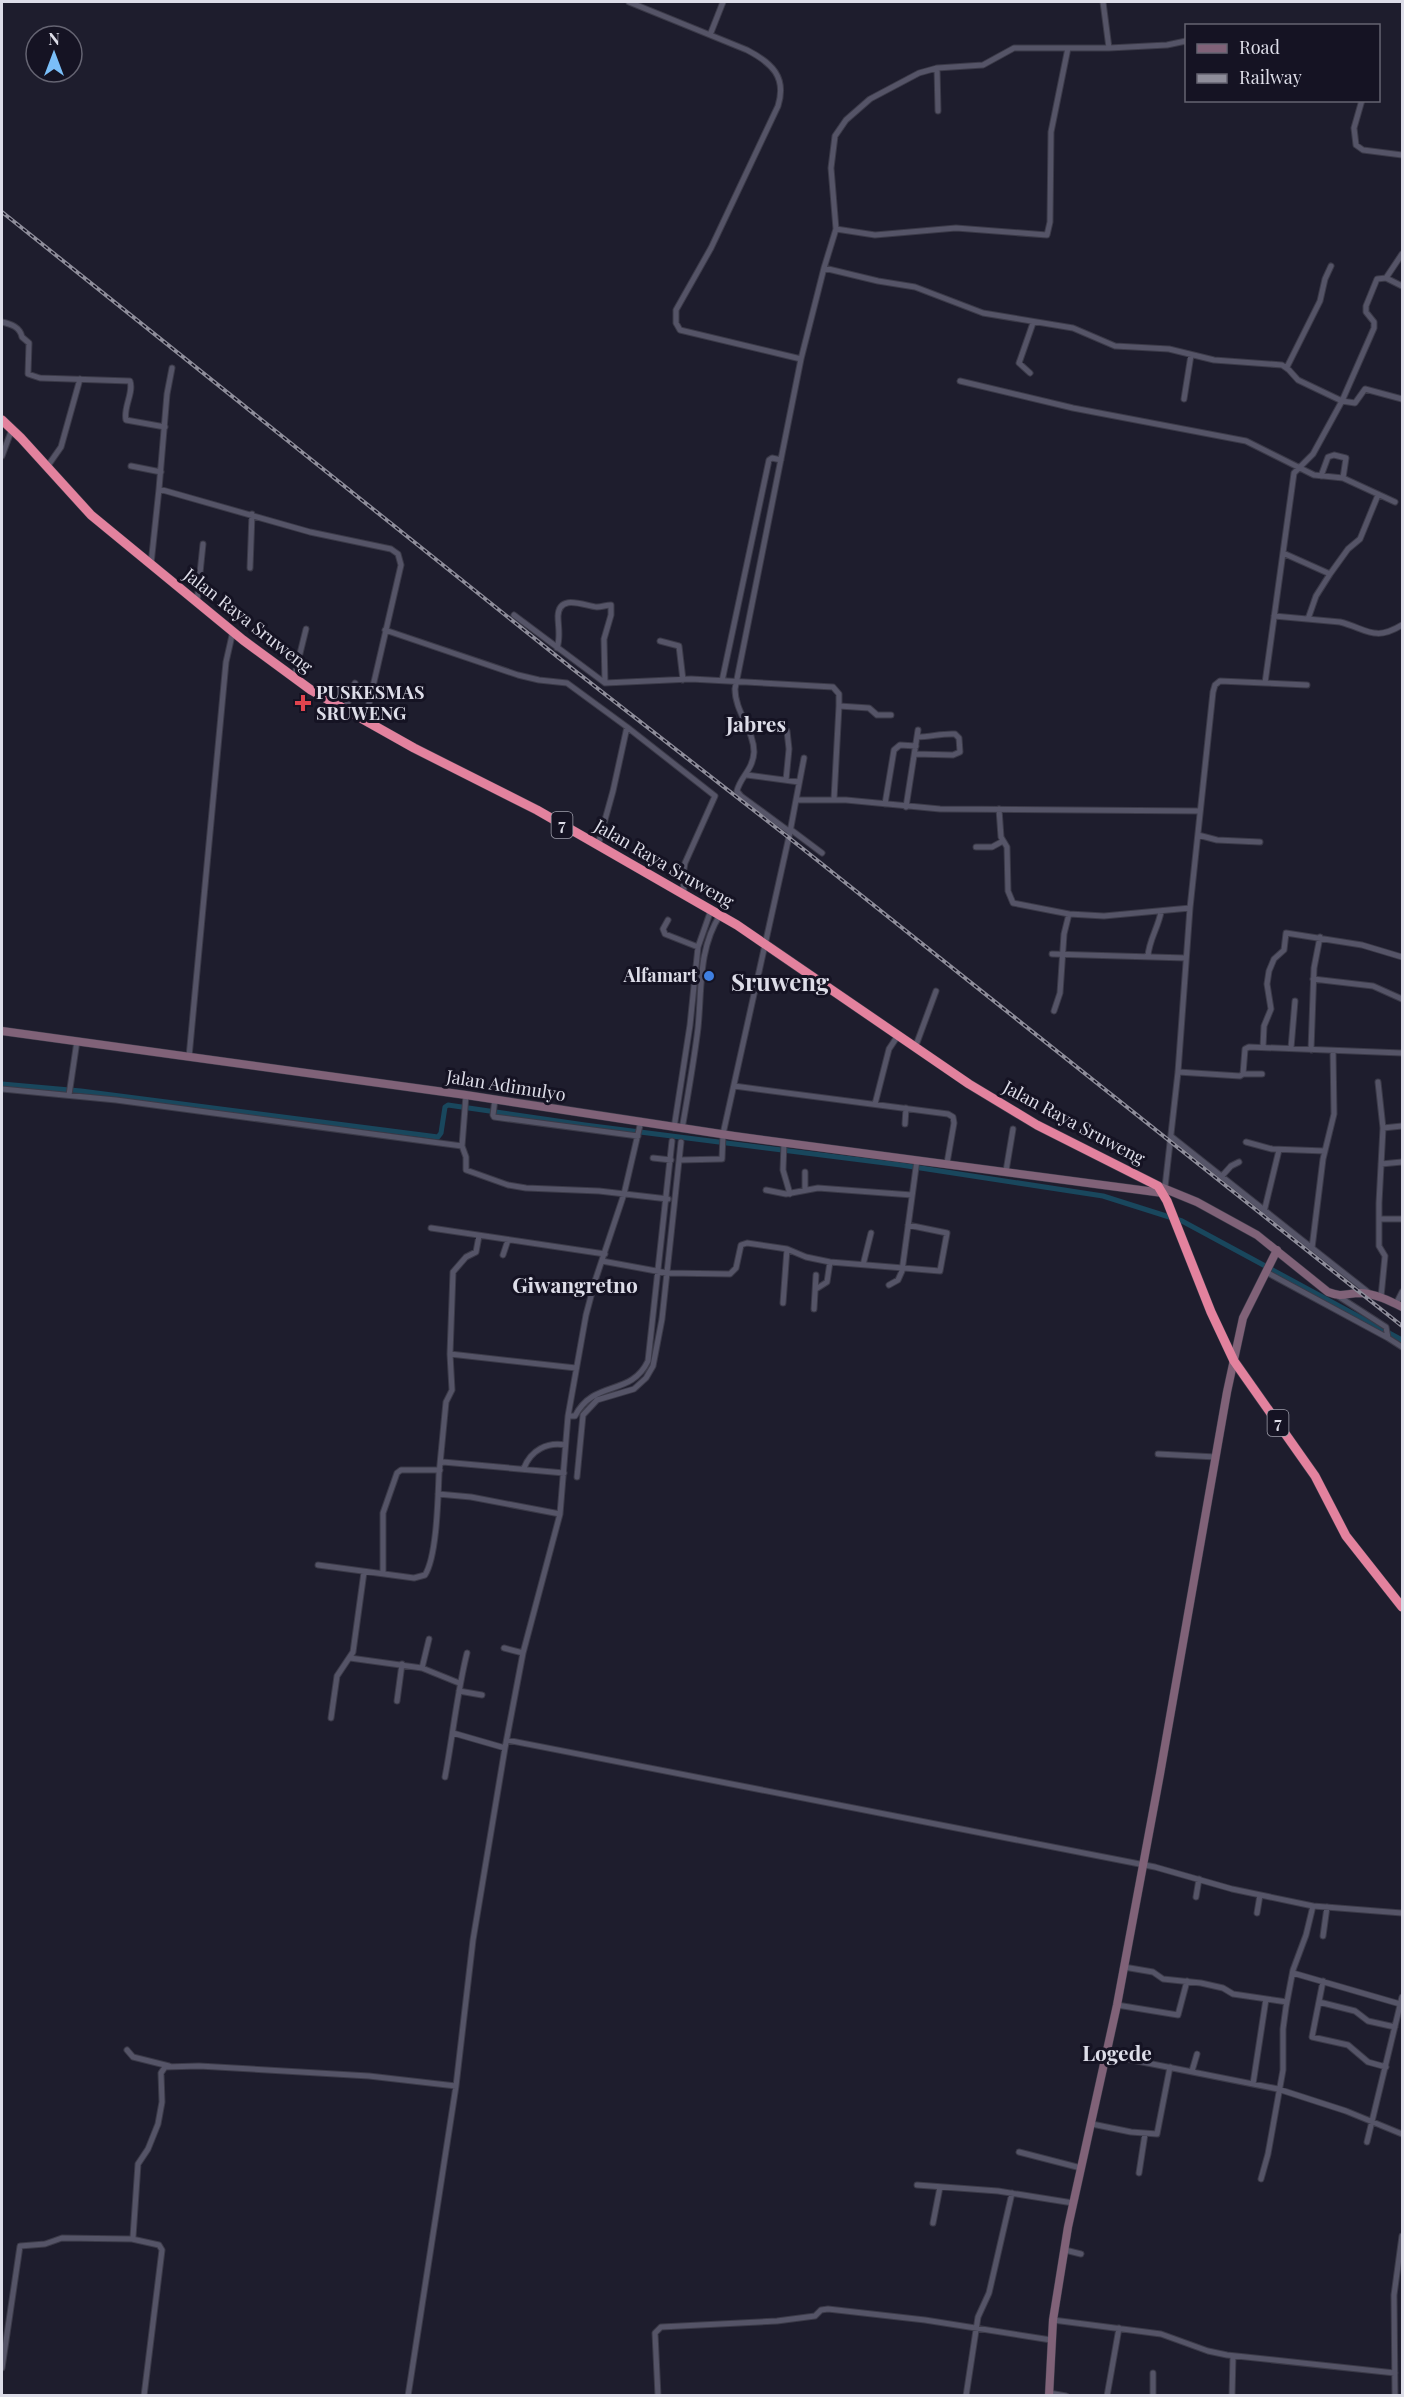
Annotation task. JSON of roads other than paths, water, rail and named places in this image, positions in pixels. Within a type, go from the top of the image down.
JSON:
[{"type":"highway","name":"Jalan Raya Sruweng","points":[[2,420],[91,515],[233,631],[310,690],[537,810],[716,913],[764,943],[897,1037],[1021,1116],[1162,1189]]},
{"type":"highway","name":"7","points":[[1162,1189],[1211,1312],[1234,1361],[1314,1476],[1346,1536],[1402,1607]]},
{"type":"street","points":[[629,2],[765,60],[779,79],[780,98],[711,248],[676,310],[676,322],[680,330],[801,359]]},
{"type":"street","points":[[710,35],[723,2]]},
{"type":"street","points":[[1103,2],[1109,48]]},
{"type":"street","points":[[822,853],[739,794],[738,786],[747,775],[753,761],[754,748],[735,697],[801,359],[836,229],[831,168],[833,145],[839,129],[856,110],[875,95],[911,76],[937,68],[982,65],[1014,48],[1109,48],[1167,45],[1185,41]]},
{"type":"street","points":[[836,229],[876,235],[956,228],[1047,235],[1050,222],[1051,132],[1068,48]]},
{"type":"street","points":[[937,68],[938,111]]},
{"type":"street","points":[[1361,102],[1354,128],[1356,144],[1363,150],[1402,155]]},
{"type":"street","points":[[1386,278],[1402,254]]},
{"type":"street","points":[[1287,367],[1320,301],[1331,266]]},
{"type":"street","points":[[824,268],[915,287],[983,313],[1073,328],[1115,346],[1168,349],[1222,361],[1287,367],[1298,380],[1342,401],[1355,404],[1365,389],[1402,399]]},
{"type":"street","points":[[1264,683],[1293,477],[1313,454],[1342,401],[1374,328],[1374,322],[1366,312],[1368,300],[1377,279],[1386,278],[1402,286]]},
{"type":"street","points":[[2,322],[14,325],[29,343],[28,374],[40,378],[130,381],[132,386],[126,420],[165,427]]},
{"type":"street","points":[[1030,373],[1019,363],[1033,322]]},
{"type":"street","points":[[1184,399],[1191,355]]},
{"type":"street","points":[[151,564],[167,394],[172,368]]},
{"type":"street","points":[[47,467],[61,447],[80,379]]},
{"type":"street","points":[[960,381],[1073,408],[1246,441],[1299,468],[1321,477],[1327,475],[1343,478],[1395,502]]},
{"type":"street","points":[[2,456],[12,429]]},
{"type":"street","points":[[1321,477],[1328,457],[1334,455],[1346,459],[1343,478]]},
{"type":"street","points":[[722,681],[769,460],[772,458],[780,460]]},
{"type":"street","points":[[131,466],[161,472]]},
{"type":"street","points":[[159,489],[310,532],[391,549],[398,554],[401,565],[365,721]]},
{"type":"street","points":[[1308,619],[1316,596],[1330,574],[1348,549],[1360,539],[1378,495]]},
{"type":"street","points":[[250,568],[252,514]]},
{"type":"street","points":[[197,602],[203,544]]},
{"type":"street","points":[[1283,553],[1330,574]]},
{"type":"street","points":[[742,586],[755,589]]},
{"type":"street","points":[[557,648],[560,638],[558,612],[562,606],[575,601],[597,607],[612,606],[604,639],[605,683]]},
{"type":"street","points":[[738,604],[752,605]]},
{"type":"street","points":[[514,615],[605,683],[722,681],[828,685],[837,689],[839,706],[834,799]]},
{"type":"street","points":[[1274,616],[1340,622],[1364,632],[1375,633],[1389,631],[1402,625]]},
{"type":"street","points":[[294,678],[306,629]]},
{"type":"street","points":[[385,630],[518,675],[567,683],[716,796],[685,863],[684,895]]},
{"type":"street","points":[[189,1057],[226,662],[233,631]]},
{"type":"street","points":[[660,641],[679,646],[683,680]]},
{"type":"street","points":[[1162,1189],[1172,1137],[1190,908],[1215,685],[1223,681],[1307,685]]},
{"type":"street","points":[[345,710],[355,683]]},
{"type":"street","points":[[839,706],[869,708],[877,715],[891,715]]},
{"type":"street","points":[[598,845],[627,727]]},
{"type":"street","points":[[906,807],[918,730]]},
{"type":"street","points":[[786,780],[789,752],[787,731]]},
{"type":"street","points":[[915,754],[953,755],[960,752],[959,738],[955,734],[917,737]]},
{"type":"street","points":[[885,804],[894,750],[900,745],[916,746]]},
{"type":"street","points":[[680,1160],[722,1159],[723,1136],[804,758]]},
{"type":"street","points":[[747,775],[799,782]]},
{"type":"street","points":[[796,800],[834,799],[940,809],[1200,811]]},
{"type":"street","points":[[999,808],[1003,841],[1007,848],[1008,891],[1013,903],[1069,914],[1104,916],[1190,908]]},
{"type":"street","points":[[1198,836],[1217,840],[1260,842]]},
{"type":"street","points":[[976,847],[992,847],[1003,841]]},
{"type":"street","points":[[1148,956],[1149,944],[1157,928],[1161,912]]},
{"type":"street","points":[[678,1128],[698,947],[716,913]]},
{"type":"street","points":[[678,1128],[698,1027],[705,950],[716,913]]},
{"type":"street","points":[[1054,1011],[1060,993],[1062,954],[1069,914]]},
{"type":"street","points":[[668,920],[663,928],[665,934],[698,947]]},
{"type":"street","points":[[1263,1047],[1264,1026],[1271,1009],[1268,988],[1269,971],[1274,958],[1284,950],[1285,935],[1289,932],[1362,945],[1402,957]]},
{"type":"street","points":[[1311,1050],[1313,979],[1320,938]]},
{"type":"street","points":[[1052,954],[1186,958]]},
{"type":"street","points":[[1313,979],[1373,986],[1402,999]]},
{"type":"street","points":[[915,1048],[936,991]]},
{"type":"street","points":[[1291,1048],[1296,1001]]},
{"type":"street","points":[[690,1025],[698,1027]]},
{"type":"street","name":"Jalan Adimulyo","points":[[2,1031],[466,1099],[495,1099],[639,1130],[678,1128],[784,1145],[1162,1189],[1226,1217],[1257,1235],[1321,1287],[1338,1296]]},
{"type":"street","points":[[875,1104],[889,1049],[897,1037]]},
{"type":"street","points":[[69,1094],[77,1042]]},
{"type":"street","points":[[1243,1074],[1245,1049],[1249,1047],[1402,1053]]},
{"type":"street","points":[[1312,1248],[1325,1151],[1334,1114],[1333,1051]]},
{"type":"street","points":[[1178,1072],[1226,1076],[1262,1074]]},
{"type":"street","points":[[1378,1082],[1383,1128],[1379,1219],[1379,1248],[1385,1256],[1382,1297]]},
{"type":"street","points":[[735,1086],[945,1113],[953,1117],[953,1135],[947,1163]]},
{"type":"street","points":[[2,1089],[69,1094],[462,1146]]},
{"type":"street","points":[[466,1099],[462,1146],[466,1170],[508,1185],[676,1199]]},
{"type":"street","points":[[408,2396],[456,2086],[473,1940],[505,1748],[524,1653],[560,1514],[568,1416],[588,1307],[624,1194],[639,1130],[550,1126],[493,1112],[495,1099]]},
{"type":"street","points":[[905,1124],[906,1108]]},
{"type":"street","points":[[1383,1128],[1402,1126]]},
{"type":"street","points":[[1006,1171],[1013,1129]]},
{"type":"street","points":[[1172,1137],[1371,1295]]},
{"type":"street","points":[[577,1477],[578,1417],[595,1398],[626,1385],[645,1367],[654,1318],[672,1141]]},
{"type":"street","points":[[595,1398],[628,1391],[642,1382],[651,1371],[658,1350],[681,1142]]},
{"type":"street","points":[[1246,1142],[1279,1150],[1325,1151]]},
{"type":"street","points":[[784,1145],[783,1170],[790,1194]]},
{"type":"street","points":[[1264,1212],[1279,1150]]},
{"type":"street","points":[[653,1158],[671,1160]]},
{"type":"street","points":[[889,1285],[898,1280],[902,1269],[917,1161]]},
{"type":"street","points":[[1222,1176],[1231,1166],[1239,1162]]},
{"type":"street","points":[[1382,1164],[1402,1162]]},
{"type":"street","points":[[805,1172],[806,1190]]},
{"type":"street","points":[[766,1190],[790,1194],[824,1189],[912,1195]]},
{"type":"street","points":[[1379,1219],[1402,1219]]},
{"type":"street","points":[[602,1262],[668,1273],[732,1274],[743,1243],[787,1249],[806,1257],[830,1262],[940,1271],[947,1234],[943,1230],[908,1225]]},
{"type":"street","points":[[431,1228],[605,1254]]},
{"type":"street","points":[[863,1265],[871,1233]]},
{"type":"street","points":[[318,1565],[418,1578],[428,1572],[446,1402],[452,1390],[450,1354],[453,1272],[466,1257],[476,1252],[479,1236]]},
{"type":"street","points":[[503,1255],[508,1240]]},
{"type":"street","points":[[783,1303],[787,1249]]},
{"type":"street","points":[[1066,2396],[1049,2394],[1053,2320],[1073,2203],[1117,2006],[1243,1318],[1277,1250]]},
{"type":"street","points":[[816,1289],[827,1282],[830,1262]]},
{"type":"street","points":[[1268,1268],[1388,1334]]},
{"type":"street","points":[[814,1310],[816,1275]]},
{"type":"street","points":[[1338,1296],[1360,1293],[1382,1297],[1400,1306],[1402,1292]]},
{"type":"street","points":[[1338,1296],[1402,1347]]},
{"type":"street","points":[[654,1318],[662,1319]]},
{"type":"street","points":[[450,1354],[576,1368]]},
{"type":"street","points":[[645,1367],[651,1371]]},
{"type":"street","points":[[626,1385],[628,1391]]},
{"type":"street","points":[[568,1416],[578,1417]]},
{"type":"street","points":[[524,1468],[530,1457],[546,1445],[565,1445]]},
{"type":"street","points":[[1158,1454],[1216,1457]]},
{"type":"street","points":[[383,1573],[383,1513],[397,1473],[401,1470],[440,1467],[451,1461],[564,1473]]},
{"type":"street","points":[[438,1494],[471,1497],[560,1514]]},
{"type":"street","points":[[331,1718],[337,1676],[353,1652],[364,1572]]},
{"type":"street","points":[[422,1668],[429,1639]]},
{"type":"street","points":[[504,1648],[524,1653]]},
{"type":"street","points":[[444,1777],[453,1733],[459,1683],[467,1653]]},
{"type":"street","points":[[350,1658],[422,1668],[459,1683]]},
{"type":"street","points":[[397,1701],[402,1664]]},
{"type":"street","points":[[459,1691],[482,1695]]},
{"type":"street","points":[[453,1733],[505,1748]]},
{"type":"street","points":[[507,1740],[1142,1865],[1313,1906],[1402,1912]]},
{"type":"street","points":[[1196,1898],[1199,1879]]},
{"type":"street","points":[[1257,1913],[1260,1895]]},
{"type":"street","points":[[1261,2178],[1268,2154],[1283,2070],[1283,2029],[1287,2002],[1313,1906]]},
{"type":"street","points":[[1323,1936],[1327,1907]]},
{"type":"street","points":[[1124,1966],[1153,1972],[1163,1979],[1187,1981],[1223,1988],[1233,1994],[1287,2002]]},
{"type":"street","points":[[1293,1973],[1400,2004]]},
{"type":"street","points":[[1117,2006],[1179,2014],[1187,1981]]},
{"type":"street","points":[[1323,1981],[1312,2037],[1348,2045],[1368,2062],[1386,2067]]},
{"type":"street","points":[[1367,2142],[1402,1997]]},
{"type":"street","points":[[1253,2084],[1266,1999]]},
{"type":"street","points":[[1319,2002],[1355,2011],[1368,2021],[1402,2033]]},
{"type":"street","points":[[127,2050],[133,2057],[169,2066],[369,2076],[456,2086]]},
{"type":"street","points":[[1192,2071],[1197,2054]]},
{"type":"street","points":[[1107,2055],[1278,2089],[1402,2134]]},
{"type":"street","points":[[132,2239],[138,2164],[148,2149],[158,2124],[162,2102],[161,2073],[169,2066]]},
{"type":"street","points":[[1092,2124],[1156,2135],[1170,2067]]},
{"type":"street","points":[[1139,2173],[1145,2134]]},
{"type":"street","points":[[1019,2152],[1081,2168]]},
{"type":"street","points":[[917,2185],[1012,2193],[1073,2203]]},
{"type":"street","points":[[933,2223],[940,2187]]},
{"type":"street","points":[[966,2396],[976,2329],[992,2279],[1012,2193]]},
{"type":"street","points":[[1395,2396],[1395,2283],[1402,2236]]},
{"type":"street","points":[[2,2368],[20,2246],[45,2244],[62,2238],[132,2239],[162,2248],[160,2280],[154,2306],[144,2396]]},
{"type":"street","points":[[1065,2250],[1081,2254]]},
{"type":"street","points":[[658,2396],[655,2333],[661,2327],[777,2321],[815,2316],[823,2309],[876,2313],[1051,2340]]},
{"type":"street","points":[[1053,2320],[1161,2334],[1214,2353],[1233,2356],[1395,2373]]},
{"type":"street","points":[[1107,2396],[1119,2328]]},
{"type":"street","points":[[1395,2338],[1402,2338]]},
{"type":"street","points":[[1232,2396],[1233,2356]]},
{"type":"street","points":[[1153,2373],[1153,2396]]},
{"type":"waterway","points":[[2,1084],[81,1091],[438,1137],[441,1133],[445,1107],[448,1105],[585,1125],[901,1165],[1103,1196],[1182,1221],[1402,1340]]},
{"type":"railway","points":[[2,212],[574,670],[788,837],[1402,1326]]},
{"type":"place","name":"PUSKESMAS SRUWENG","points":[[303,703]]},
{"type":"place","name":"Alfamart","points":[[709,976]]},
{"type":"district","name":"Jabres","points":[[756,725]]},
{"type":"district","name":"Sruweng","points":[[780,983]]},
{"type":"district","name":"Giwangretno","points":[[575,1286]]},
{"type":"district","name":"Logede","points":[[1117,2054]]}]
